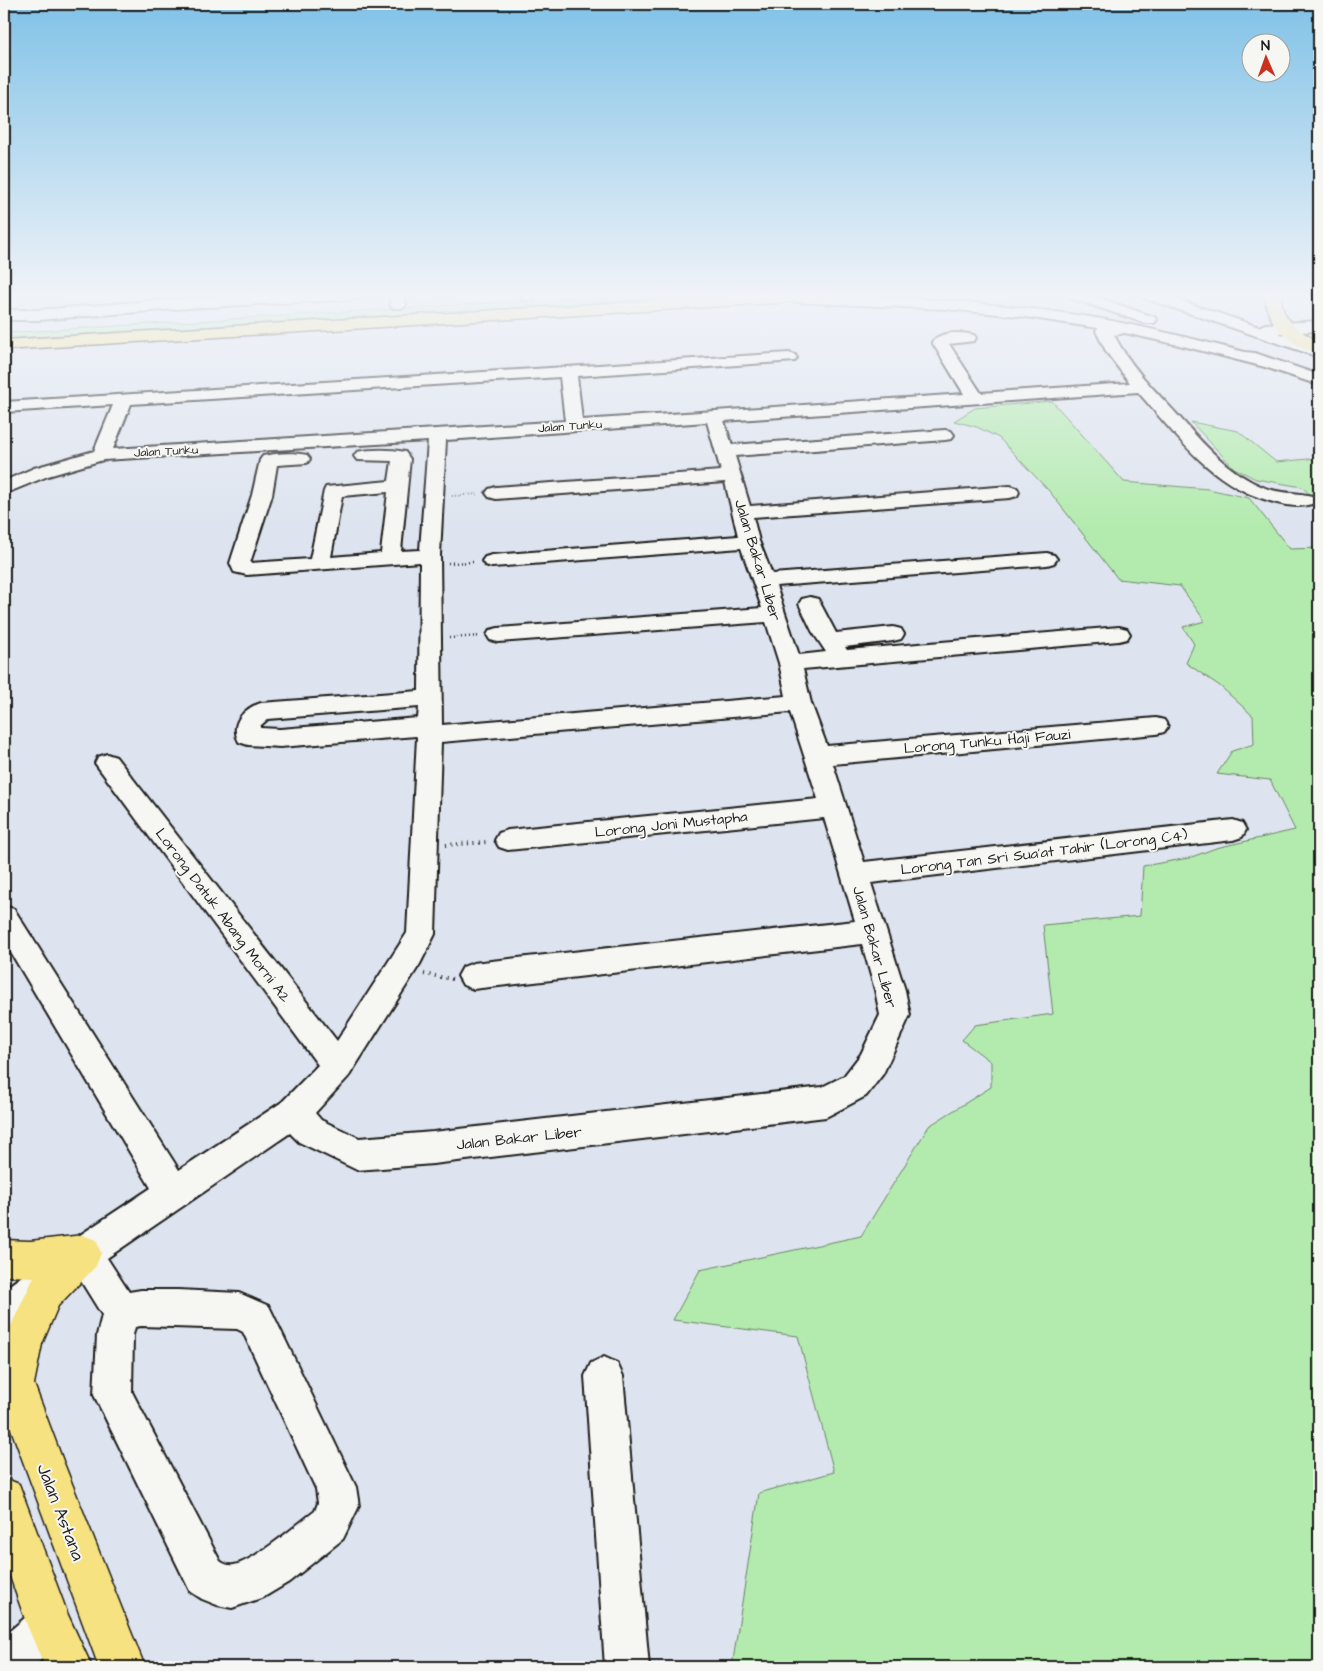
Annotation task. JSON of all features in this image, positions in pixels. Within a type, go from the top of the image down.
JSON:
[{"type":"main road","points":[[4,1258],[30,1259],[82,1253]]},
{"type":"main road","points":[[9,1369],[23,1343],[45,1293],[82,1253]]},
{"type":"main road","name":"Jalan Astana","points":[[9,1369],[42,1461],[122,1667]]},
{"type":"main road","points":[[4,1500],[49,1626],[69,1667]]},
{"type":"street","points":[[4,407],[568,372],[574,426]]},
{"type":"street","points":[[959,372],[976,399]]},
{"type":"street","points":[[1130,372],[1198,448],[1229,476],[1256,491],[1272,497],[1306,500]]},
{"type":"street","points":[[1295,372],[1319,380]]},
{"type":"street","name":"Jalan Tunku","points":[[4,488],[40,472],[102,455],[270,453],[437,435],[1142,387]]},
{"type":"street","points":[[102,455],[124,399]]},
{"type":"street","name":"Jalan Bakar Liber","points":[[293,1113],[310,1131],[357,1154],[433,1148],[826,1102],[855,1086],[872,1064],[895,1015],[890,990],[818,756],[799,703],[790,663],[775,614],[749,541],[714,417]]},
{"type":"street","points":[[4,1311],[82,1253],[293,1113],[338,1066],[421,934],[431,698],[430,560],[437,435]]},
{"type":"street","points":[[725,451],[945,435]]},
{"type":"street","points":[[390,559],[401,459],[399,456],[270,453],[262,495],[240,563],[241,568],[286,567],[390,559],[430,560]]},
{"type":"street","points":[[496,493],[732,476]]},
{"type":"street","points":[[318,564],[333,491],[398,486]]},
{"type":"street","points":[[742,512],[1010,492]]},
{"type":"street","points":[[492,561],[749,541]]},
{"type":"street","points":[[764,581],[1047,559]]},
{"type":"street","points":[[282,588],[286,567]]},
{"type":"street","points":[[810,604],[835,650]]},
{"type":"street","points":[[498,635],[775,614]]},
{"type":"street","points":[[790,663],[893,634]]},
{"type":"street","points":[[835,650],[1119,634]]},
{"type":"street","points":[[431,698],[261,711],[248,723],[248,736],[280,738],[429,731],[799,703]]},
{"type":"street","name":"Lorong Tunku Haji Fauzi","points":[[818,756],[1156,726]]},
{"type":"street","name":"Lorong Datuk Abang Morni A2","points":[[108,763],[338,1066]]},
{"type":"street","name":"Lorong Joni Mustapha","points":[[508,840],[834,807]]},
{"type":"street","name":"Lorong Tan Sri Sua'at Tahir (Lorong C4)","points":[[854,874],[1233,830]]},
{"type":"street","points":[[4,916],[173,1192]]},
{"type":"street","points":[[473,976],[872,932]]},
{"type":"street","points":[[82,1253],[121,1312],[115,1334],[113,1395],[205,1576],[217,1584],[232,1587],[249,1582],[274,1567],[329,1525],[339,1506],[336,1487],[256,1318],[239,1311],[178,1308],[141,1308],[121,1312]]},
{"type":"street","points":[[604,1376],[627,1667]]},
{"type":"street","points":[[4,1664],[49,1626]]},
{"type":"path","points":[[434,497],[496,493]]},
{"type":"path","points":[[430,560],[492,561]]},
{"type":"path","points":[[430,640],[498,635]]},
{"type":"path","points":[[425,846],[508,840]]},
{"type":"path","points":[[402,966],[438,978],[452,979],[473,976]]},
{"type":"green space","points":[[1052,401],[1124,482],[1208,489],[1249,498],[1290,549],[1319,548],[1319,1667],[732,1667],[759,1493],[834,1472],[798,1336],[673,1320],[700,1270],[861,1236],[929,1126],[991,1087],[991,1062],[962,1040],[975,1025],[1053,1014],[1043,925],[1140,916],[1143,866],[1189,858],[1216,848],[1295,830],[1270,780],[1217,774],[1232,751],[1254,744],[1253,716],[1220,686],[1186,663],[1194,644],[1183,627],[1205,621],[1180,586],[1118,579],[1050,492],[999,438],[977,427],[954,421],[975,408]]},
{"type":"green space","points":[[1191,422],[1238,431],[1276,462],[1319,458],[1319,503],[1302,487],[1256,479],[1234,468]]}]
